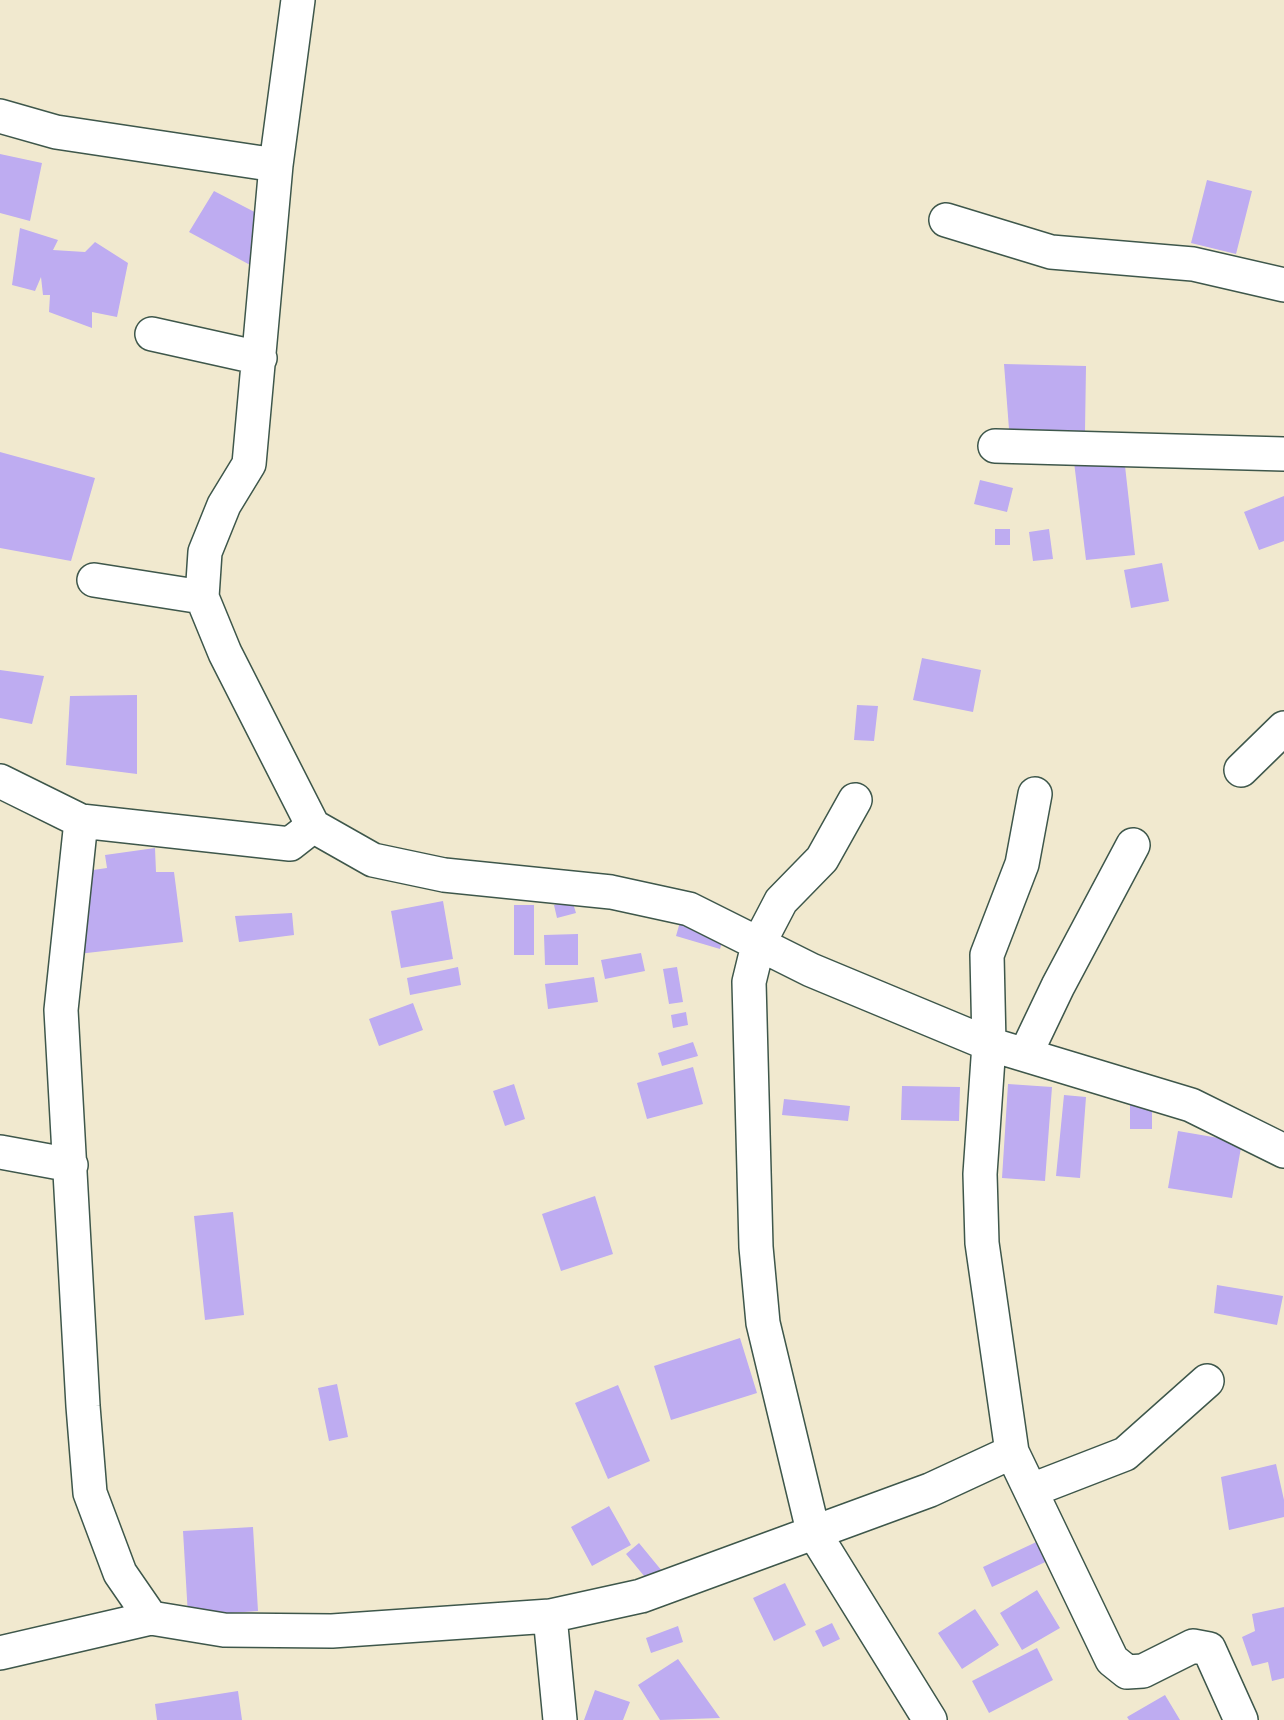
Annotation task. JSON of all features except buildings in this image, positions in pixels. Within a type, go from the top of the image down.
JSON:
[{"type":"street","points":[[298,0],[276,165],[261,358],[249,464],[224,505],[205,552],[202,597],[225,653],[313,826],[373,860],[444,875],[611,892],[689,909],[811,970],[988,1044],[1026,1053],[1191,1105],[1284,1151]]},
{"type":"street","points":[[0,116],[56,132],[276,165]]},
{"type":"street","points":[[946,220],[1051,252],[1193,264],[1284,285]]},
{"type":"street","points":[[152,334],[261,358]]},
{"type":"street","points":[[995,446],[1284,454]]},
{"type":"street","points":[[94,580],[202,597]]},
{"type":"street","points":[[1241,770],[1284,728]]},
{"type":"street","points":[[0,781],[81,822],[291,844],[313,826]]},
{"type":"street","points":[[1035,794],[1022,864],[987,955],[988,1044],[980,1174],[982,1244],[1012,1452],[1112,1660],[1127,1672],[1143,1671],[1193,1646],[1209,1649],[1241,1720]]},
{"type":"street","points":[[855,800],[822,859],[781,901],[758,945],[749,982],[756,1247],[763,1323],[813,1531],[930,1720]]},
{"type":"street","points":[[81,822],[61,1010],[90,1493],[120,1573],[151,1618]]},
{"type":"street","points":[[1026,1053],[1058,986],[1133,845]]},
{"type":"street","points":[[0,1152],[71,1165]]},
{"type":"street","points":[[1032,1490],[1125,1454],[1207,1381]]},
{"type":"street","points":[[0,1653],[151,1618],[224,1630],[332,1631],[550,1616],[641,1596],[930,1490],[1012,1452]]},
{"type":"street","points":[[550,1616],[560,1720]]}]
